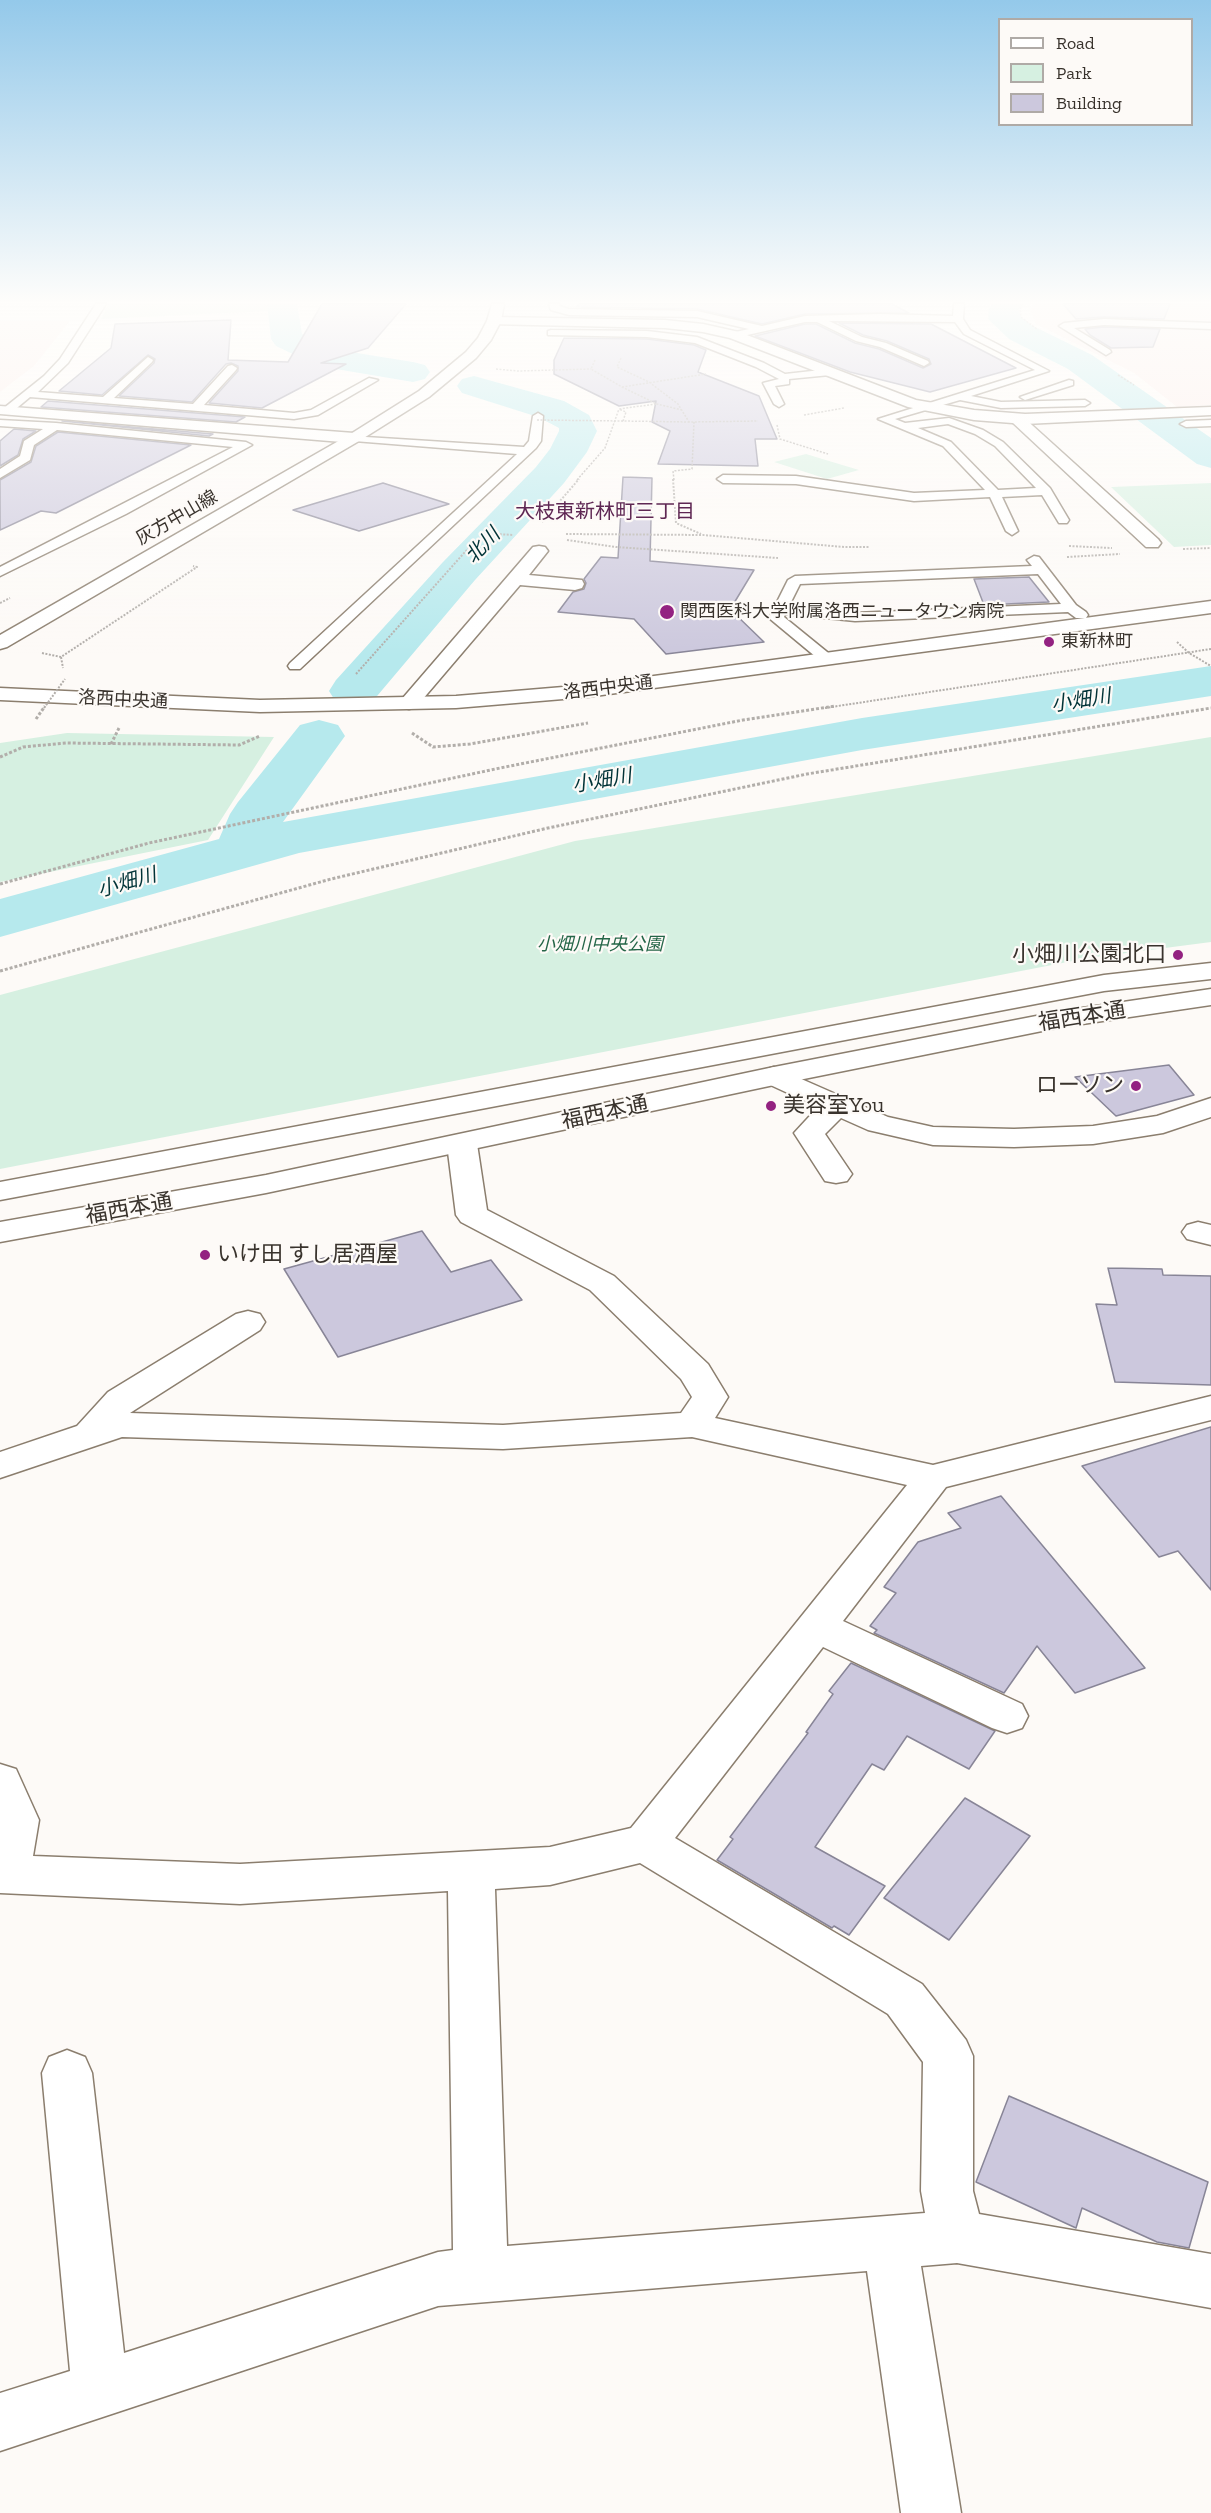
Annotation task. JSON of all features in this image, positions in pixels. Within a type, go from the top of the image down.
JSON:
[{"type":"street","points":[[160,421],[354,438]]},
{"type":"street","name":"灰方中山線","points":[[0,643],[381,421]]},
{"type":"street","points":[[1021,421],[1152,543]]},
{"type":"street","points":[[409,703],[539,551]]},
{"type":"street","points":[[516,579],[575,584]]},
{"type":"street","name":"洛西中央通","points":[[0,694],[260,706],[456,702],[587,691],[1211,607]]},
{"type":"street","name":"福西本通","points":[[0,1191],[1104,983],[1211,970]]},
{"type":"street","name":"福西本通","points":[[0,1232],[266,1184],[774,1076],[1062,1019],[1211,997]]},
{"type":"street","points":[[774,1076],[879,1124],[933,1136],[1014,1138],[1093,1135],[1163,1124],[1211,1107]]},
{"type":"street","points":[[836,1174],[809,1133],[837,1104]]},
{"type":"street","points":[[462,1144],[472,1215],[602,1283],[695,1372],[710,1397],[692,1425]]},
{"type":"street","points":[[90,1435],[121,1400],[248,1322]]},
{"type":"street","points":[[0,1464],[120,1425],[503,1437],[692,1425],[933,1478],[988,1462],[1211,1408]]},
{"type":"street","points":[[0,1782],[16,1820],[4,1874],[240,1884],[550,1866],[645,1843],[933,1478]]},
{"type":"street","points":[[817,1626],[1007,1716]]},
{"type":"street","points":[[645,1843],[904,1999],[948,2056],[947,2191],[957,2237]]},
{"type":"street","points":[[471,1871],[481,2276]]},
{"type":"street","points":[[67,2073],[100,2389]]},
{"type":"street","points":[[0,2422],[438,2279],[957,2237],[1211,2281]]},
{"type":"street","points":[[890,2243],[932,2513]]},
{"type":"lane","points":[[0,572],[246,445],[56,426],[35,421]]},
{"type":"lane","points":[[133,434],[156,421]]},
{"type":"lane","points":[[295,666],[535,441],[537,421]]},
{"type":"lane","points":[[891,421],[947,444],[995,494],[1012,531]]},
{"type":"lane","points":[[905,426],[947,421]]},
{"type":"lane","points":[[950,421],[979,432],[999,444],[1046,491],[1063,520]]},
{"type":"lane","points":[[1186,424],[1211,423]]},
{"type":"lane","points":[[0,474],[26,458],[28,443],[56,426]]},
{"type":"lane","points":[[354,438],[525,451]]},
{"type":"lane","points":[[723,479],[796,480],[914,497],[1046,491]]},
{"type":"lane","points":[[1033,558],[1071,608],[1092,623]]},
{"type":"lane","points":[[827,659],[776,618],[795,580],[1043,570]]},
{"type":"lane","points":[[781,609],[855,617],[1071,608]]},
{"type":"path","points":[[537,527],[605,448],[613,421]]},
{"type":"path","points":[[641,421],[706,421]]},
{"type":"path","points":[[694,422],[692,469],[673,471],[676,523],[703,535]]},
{"type":"path","points":[[351,680],[481,533],[521,536]]},
{"type":"path","points":[[561,534],[703,535],[844,547],[877,546]]},
{"type":"path","points":[[1067,546],[1113,548]]},
{"type":"path","points":[[1179,549],[1211,548]]},
{"type":"path","points":[[60,657],[198,567],[189,564]]},
{"type":"path","points":[[0,884],[149,843],[500,768],[743,720],[1211,649]]},
{"type":"path","points":[[1189,652],[1211,666]]},
{"type":"path","points":[[36,719],[65,679]]},
{"type":"path","points":[[1,970],[331,879],[548,828],[807,774],[1210,709]]},
{"type":"path","points":[[111,744],[121,726]]},
{"type":"path","points":[[0,757],[22,747],[66,743],[239,745],[270,732]]},
{"type":"green space","points":[[806,454],[859,470],[827,479],[774,462]]},
{"type":"green space","points":[[1211,483],[1211,545],[1174,547],[1111,487]]},
{"type":"green space","points":[[67,733],[274,737],[208,840],[0,882],[0,743]]},
{"type":"green space","name":"小畑川中央公園","points":[[1211,737],[1211,942],[1088,958],[0,1169],[0,995],[575,841]]},
{"type":"building","points":[[65,421],[213,434],[209,436]]},
{"type":"building","points":[[770,421],[777,439],[755,439],[758,466],[658,464],[670,431],[652,422]]},
{"type":"building","points":[[14,429],[36,431],[23,439],[18,455],[0,466],[0,441]]},
{"type":"building","points":[[58,432],[191,445],[56,513],[41,511],[0,530],[0,480],[31,462],[36,446]]},
{"type":"building","points":[[623,477],[652,478],[650,561],[754,570],[728,613],[734,613],[764,642],[666,654],[634,619],[558,612],[573,592],[584,589],[586,583],[584,579],[601,557],[618,558]]},
{"type":"building","points":[[383,483],[449,504],[359,531],[293,510]]},
{"type":"building","points":[[1029,577],[1049,602],[984,605],[974,579]]},
{"type":"building","name":"ローソン","points":[[1169,1065],[1194,1095],[1116,1116],[1075,1077]]},
{"type":"building","points":[[422,1231],[451,1272],[491,1260],[522,1300],[338,1357],[284,1269]]},
{"type":"building","points":[[1108,1268],[1162,1269],[1163,1275],[1211,1276],[1211,1385],[1115,1382],[1096,1304],[1117,1305]]},
{"type":"building","points":[[1211,1427],[1211,1590],[1178,1551],[1159,1557],[1082,1466]]},
{"type":"building","points":[[1001,1496],[1145,1668],[1075,1693],[1037,1646],[1004,1693],[874,1633],[877,1630],[870,1626],[896,1593],[884,1587],[918,1542],[961,1528],[948,1513]]},
{"type":"building","points":[[851,1663],[995,1731],[969,1769],[907,1736],[884,1770],[872,1764],[815,1847],[885,1886],[849,1935],[834,1926],[832,1928],[717,1860],[733,1839],[730,1837],[808,1733],[806,1732],[833,1694],[829,1691]]},
{"type":"building","points":[[965,1798],[1030,1836],[949,1940],[884,1898]]},
{"type":"building","points":[[1009,2096],[1208,2182],[1189,2248],[1157,2242],[1082,2208],[1076,2228],[976,2182]]},
{"type":"waterway","name":"北川","points":[[354,691],[459,571],[550,475],[568,452],[578,431],[576,423],[573,421]]},
{"type":"waterway","points":[[1163,421],[1211,456]]},
{"type":"waterway","name":"小畑川","points":[[0,918],[292,837],[862,734],[1211,681]]},
{"type":"waterway","name":"北川","points":[[244,849],[258,814],[319,736]]},
{"type":"place","name":"関西医科大学附属洛西ニュータウン病院","points":[[667,612]]},
{"type":"place","name":"東新林町","points":[[1049,642]]},
{"type":"place","name":"小畑川公園北口","points":[[1178,955]]},
{"type":"place","name":"ローソン","points":[[1136,1086]]},
{"type":"place","name":"美容室You","points":[[771,1106]]},
{"type":"place","name":"いけ田 すし居酒屋","points":[[205,1255]]},
{"type":"district","name":"大枝東新林町三丁目","points":[[605,512]]}]
